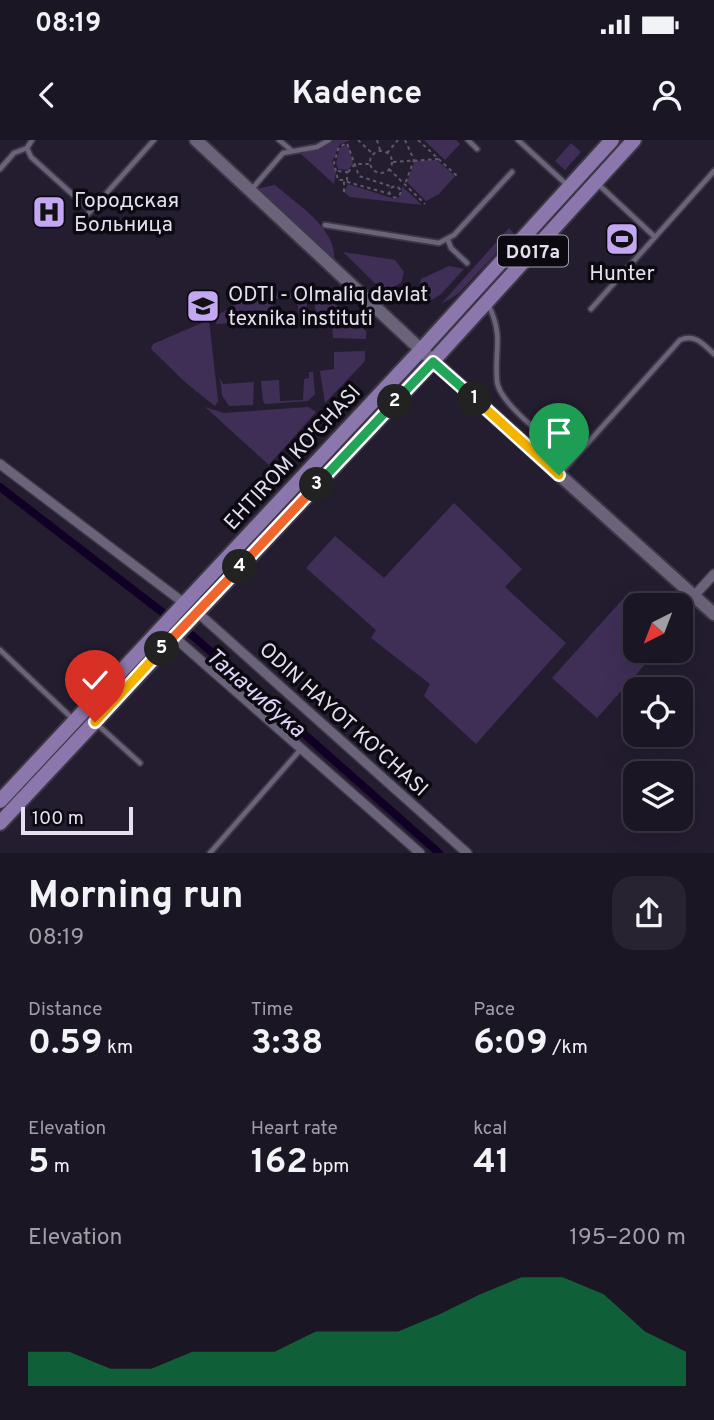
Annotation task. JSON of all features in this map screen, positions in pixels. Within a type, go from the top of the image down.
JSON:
[{"type":"main road","points":[[196,140],[433,362],[714,614]]},
{"type":"main road","name":"EHTIROM KO'CHASI","points":[[0,801],[421,350],[612,140]]},
{"type":"main road","name":"EHTIROM KO'CHASI","points":[[0,823],[433,362],[634,140]]},
{"type":"street","points":[[0,464],[182,605]]},
{"type":"street","points":[[694,596],[714,574]]},
{"type":"street","name":"ODIN HAYOT KO'CHASI","points":[[197,612],[467,853]]},
{"type":"street","points":[[174,637],[420,853]]},
{"type":"lane","points":[[0,169],[14,153],[27,148],[32,140]]},
{"type":"lane","points":[[79,224],[154,140]]},
{"type":"lane","points":[[279,140],[291,151]]},
{"type":"lane","points":[[251,191],[283,153],[317,147],[329,140]]},
{"type":"lane","points":[[468,140],[477,149]]},
{"type":"lane","points":[[518,140],[569,187]]},
{"type":"lane","points":[[27,148],[31,157],[90,211]]},
{"type":"lane","points":[[591,309],[714,171]]},
{"type":"lane","points":[[325,225],[439,243],[448,240],[512,172]]},
{"type":"lane","points":[[596,182],[655,237]]},
{"type":"lane","points":[[448,240],[451,248],[467,264]]},
{"type":"lane","points":[[487,302],[498,327],[496,380],[502,398],[572,460]]},
{"type":"lane","points":[[559,475],[680,340],[692,337],[714,354]]},
{"type":"lane","points":[[531,450],[544,435]]},
{"type":"lane","points":[[0,650],[75,720]]},
{"type":"lane","points":[[95,722],[141,763]]},
{"type":"lane","points":[[210,853],[301,749]]},
{"type":"path","points":[[335,185],[338,180],[334,163],[336,153],[341,145],[349,144],[353,140]]},
{"type":"path","points":[[358,140],[373,155]]},
{"type":"path","points":[[377,140],[381,151]]},
{"type":"path","points":[[387,153],[398,140]]},
{"type":"path","points":[[349,144],[362,179],[398,188],[404,184],[414,160],[405,140]]},
{"type":"path","points":[[418,140],[457,176]]},
{"type":"path","points":[[370,164],[373,155],[381,151],[387,153],[391,162],[389,169],[381,173]]},
{"type":"path","points":[[391,162],[439,159]]},
{"type":"path","points":[[344,191],[347,173],[355,164],[370,164],[381,173]]},
{"type":"path","points":[[389,169],[425,204]]},
{"type":"path","points":[[338,171],[347,173]]},
{"type":"path","points":[[381,173],[381,184]]},
{"type":"path","points":[[338,180],[399,197],[398,188]]},
{"type":"path","points":[[390,194],[393,187]]},
{"type":"shaded area","points":[[334,140],[351,140],[340,144],[332,162],[336,171],[334,184],[299,152],[320,150]]},
{"type":"shaded area","points":[[424,140],[456,140],[460,144],[445,160]]},
{"type":"shaded area","points":[[571,143],[581,152],[565,170],[555,161]]},
{"type":"shaded area","points":[[345,145],[349,147],[353,164],[348,170],[338,169],[336,163],[340,148]]},
{"type":"shaded area","points":[[437,160],[455,176],[439,194],[426,201],[407,182],[415,161]]},
{"type":"shaded area","points":[[348,184],[395,199],[401,196],[402,186],[422,205],[350,197],[344,192]]},
{"type":"shaded area","points":[[275,185],[322,227],[333,248],[334,260],[256,189]]},
{"type":"shaded area","points":[[509,228],[514,234],[458,294],[441,304]]},
{"type":"shaded area","points":[[343,252],[395,260],[404,272],[401,283],[384,292]]},
{"type":"shaded area","points":[[449,266],[464,269],[441,294],[430,301],[419,286],[421,279]]},
{"type":"shaded area","points":[[313,284],[366,331],[366,339],[333,338],[332,323],[317,324],[315,305],[307,287]]},
{"type":"shaded area","points":[[296,292],[306,300],[309,324],[300,325],[297,298],[276,299],[277,293]]},
{"type":"shaded area","points":[[251,295],[273,295],[274,321],[216,324],[218,315]]},
{"type":"shaded area","points":[[209,320],[218,401],[215,406],[186,383],[151,349],[153,344]]},
{"type":"shaded area","points":[[365,351],[365,361],[325,403],[320,371],[334,369],[334,352]]},
{"type":"shaded area","points":[[309,372],[313,372],[315,394],[308,401],[265,404],[261,381],[279,380],[280,401],[303,400],[304,379],[309,378]]},
{"type":"shaded area","points":[[220,378],[223,384],[254,382],[253,405],[229,406],[222,395]]},
{"type":"shaded area","points":[[205,407],[224,413],[308,407],[316,412],[269,465]]},
{"type":"shaded area","points":[[454,503],[522,569],[505,587],[566,643],[476,744],[424,696],[430,684],[371,638],[376,630],[306,568],[335,536],[384,578]]},
{"type":"shaded area","points":[[623,599],[623,663],[646,663],[634,677],[623,677],[623,689],[597,718],[552,678]]},
{"type":"waterway","name":"Таначибука","points":[[0,487],[193,636],[439,853]]},
{"type":"place","name":"Городская Больница","points":[[49,212]]},
{"type":"place","name":"Hunter","points":[[622,239]]},
{"type":"place","name":"ODTI - Olmaliq davlat texnika instituti","points":[[203,306]]},
{"type":"route","points":[[95,722],[433,362],[559,475]]}]
